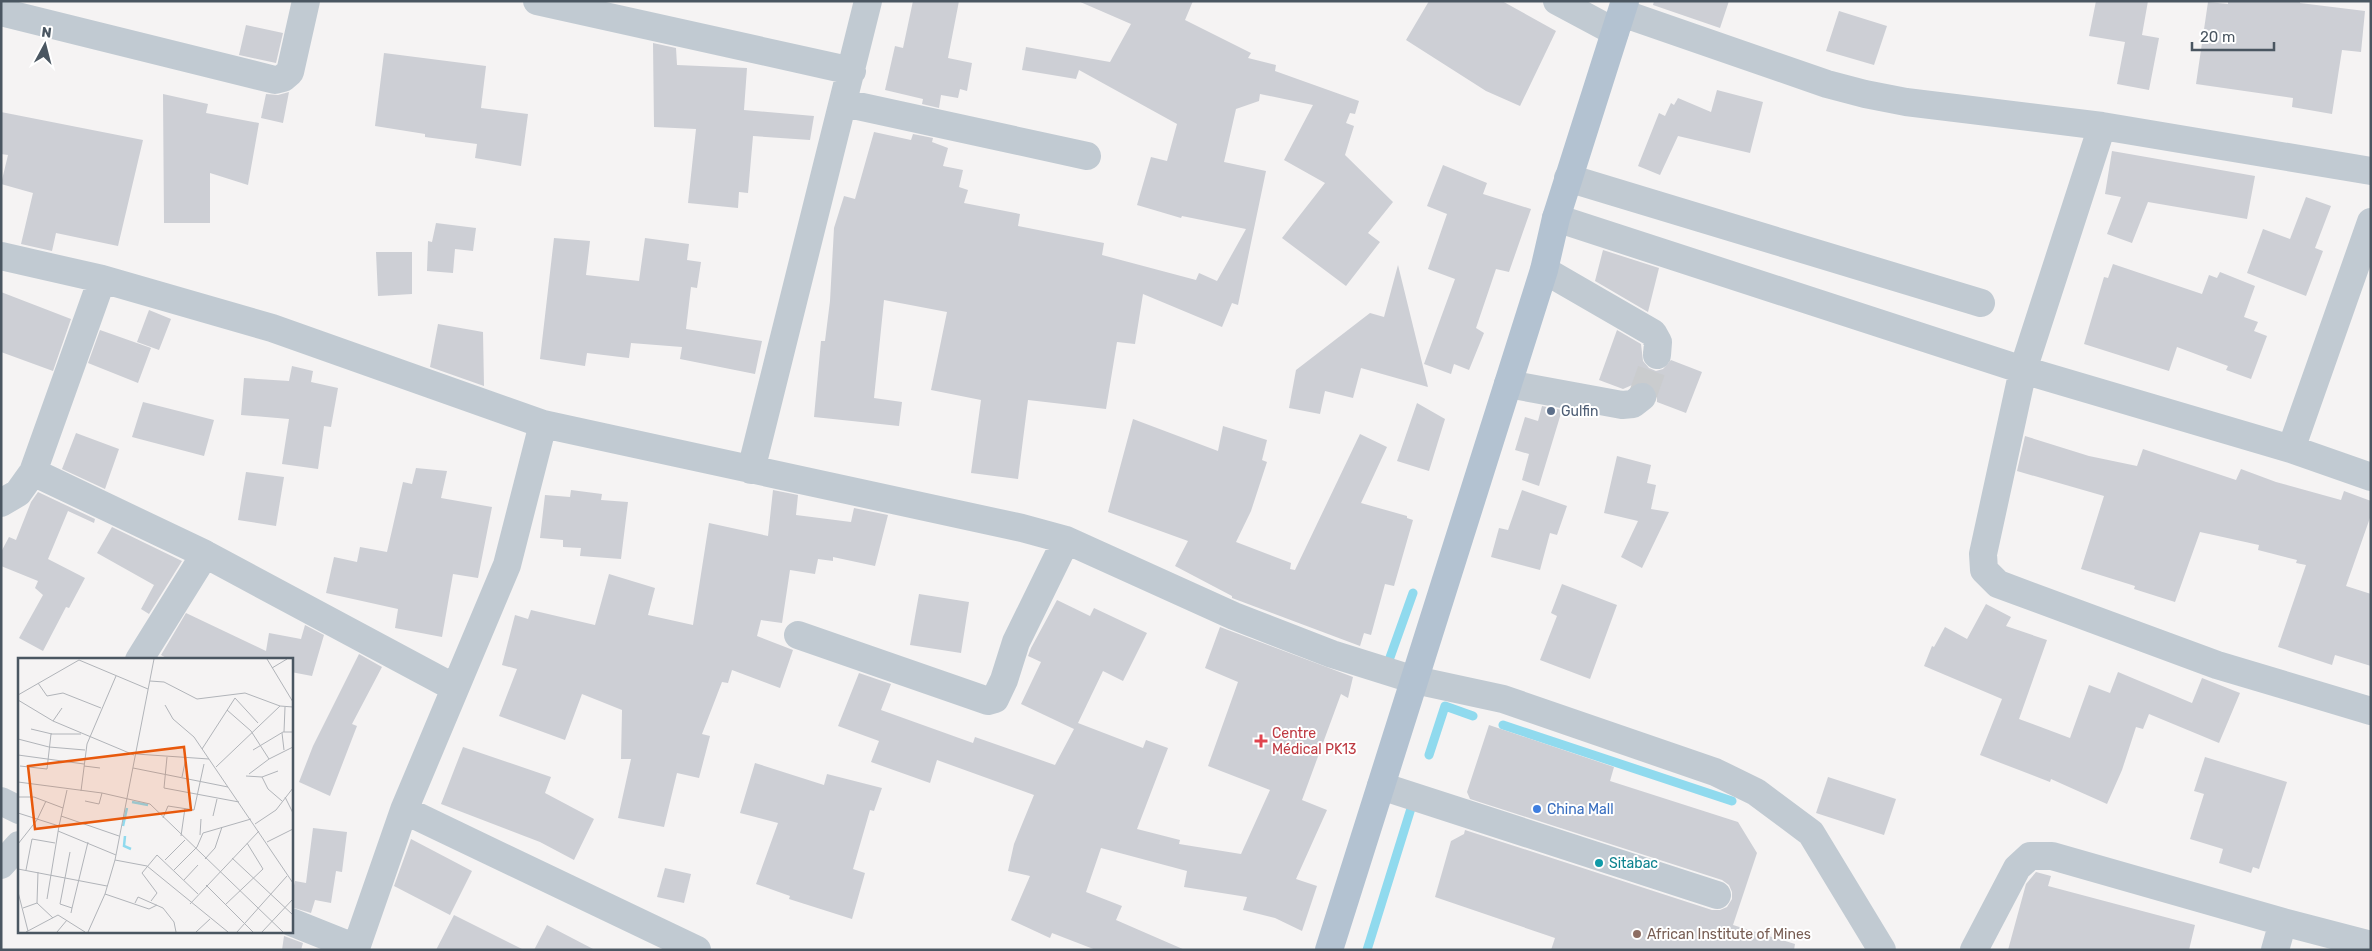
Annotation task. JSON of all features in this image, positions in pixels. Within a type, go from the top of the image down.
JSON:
[{"type":"main road","points":[[1329,950],[1544,270],[1556,218],[1568,178],[1621,15]]},
{"type":"street","points":[[1,12],[275,80],[283,78],[290,72],[306,1]]},
{"type":"street","points":[[537,1],[852,71]]},
{"type":"street","points":[[751,470],[868,1]]},
{"type":"street","points":[[1557,1],[1621,15],[1827,84],[1865,94],[1906,102],[2102,126],[2371,171]]},
{"type":"street","points":[[844,103],[1087,156]]},
{"type":"street","points":[[2102,126],[2023,370],[1983,554],[1984,570],[1998,584],[2218,665],[2371,711]]},
{"type":"street","points":[[1568,178],[1981,303]]},
{"type":"street","points":[[1556,218],[2023,370],[2291,449],[2371,477]]},
{"type":"street","points":[[2291,449],[2371,222]]},
{"type":"street","points":[[1,256],[102,279],[272,328],[543,424],[1022,528],[1066,540],[1243,619],[1332,654],[1415,680],[1504,699],[1715,772],[1756,792],[1811,833],[1882,950]]},
{"type":"street","points":[[1544,270],[1653,333],[1658,342],[1658,355]]},
{"type":"street","points":[[1,503],[18,493],[33,472],[102,279]]},
{"type":"street","points":[[1508,384],[1622,405],[1633,404],[1642,396]]},
{"type":"street","points":[[292,922],[356,949],[404,810],[507,565],[543,424]]},
{"type":"street","points":[[33,472],[205,554],[455,688]]},
{"type":"street","points":[[798,635],[988,701],[995,699],[1004,680],[1016,642],[1066,540]]},
{"type":"street","points":[[140,658],[205,554]]},
{"type":"street","points":[[1381,786],[1717,895]]},
{"type":"street","points":[[1,802],[18,810]]},
{"type":"street","points":[[404,810],[697,950]]},
{"type":"street","points":[[1,865],[18,845]]},
{"type":"street","points":[[1974,950],[2017,868],[2030,856],[2052,856],[2371,945]]},
{"type":"street","points":[[2274,950],[2283,922]]},
{"type":"building","points":[[913,1],[959,1],[948,58],[972,63],[967,91],[960,89],[958,98],[941,95],[939,108],[922,104],[923,99],[885,90],[895,46],[903,48]]},
{"type":"building","points":[[1078,1],[1193,1],[1185,20],[1251,53],[1248,58],[1276,65],[1275,71],[1359,101],[1355,114],[1350,113],[1346,123],[1354,126],[1345,155],[1393,202],[1368,233],[1380,242],[1346,286],[1282,238],[1325,183],[1284,160],[1313,105],[1260,94],[1259,101],[1236,109],[1224,162],[1266,171],[1238,305],[1232,303],[1222,327],[1143,294],[1135,344],[1117,342],[1106,409],[1028,400],[1018,479],[971,473],[981,400],[931,390],[947,312],[884,300],[874,398],[902,402],[899,426],[814,417],[821,341],[825,341],[830,301],[834,228],[844,196],[855,199],[874,132],[911,140],[913,134],[933,138],[932,142],[948,148],[943,166],[963,170],[959,187],[968,190],[964,203],[1020,214],[1018,226],[1104,243],[1102,255],[1196,280],[1199,273],[1217,281],[1246,229],[1182,216],[1181,218],[1137,205],[1151,157],[1167,161],[1177,124],[1079,70],[1076,79],[1022,70],[1026,47],[1110,62],[1131,24]]},
{"type":"building","points":[[1429,1],[1502,1],[1556,31],[1520,106],[1486,91],[1406,40]]},
{"type":"building","points":[[1654,1],[1729,1],[1720,28],[1653,5]]},
{"type":"building","points":[[2096,1],[2148,1],[2142,35],[2159,38],[2149,90],[2117,84],[2125,42],[2089,36]]},
{"type":"building","points":[[2228,1],[2300,1],[2300,3],[2365,11],[2361,52],[2342,50],[2332,114],[2292,107],[2293,98],[2196,84],[2208,2],[2228,4]]},
{"type":"building","points":[[1839,11],[1887,26],[1874,65],[1826,51]]},
{"type":"building","points":[[246,25],[283,33],[276,63],[239,55]]},
{"type":"building","points":[[653,43],[676,48],[677,65],[747,68],[744,110],[814,116],[810,140],[753,136],[748,193],[739,192],[738,208],[688,203],[696,129],[654,127]]},
{"type":"building","points":[[384,53],[486,66],[481,108],[528,114],[521,166],[475,158],[477,144],[425,137],[425,134],[375,126]]},
{"type":"building","points":[[1717,90],[1763,102],[1750,153],[1678,136],[1660,175],[1638,166],[1659,113],[1665,116],[1671,103],[1674,105],[1678,98],[1711,112]]},
{"type":"building","points":[[289,92],[283,123],[261,118],[266,94],[278,95]]},
{"type":"building","points":[[163,94],[208,104],[206,113],[259,123],[248,185],[210,173],[210,223],[164,223]]},
{"type":"building","points":[[1,112],[143,140],[118,246],[56,233],[52,251],[21,244],[33,193],[1,184],[8,155],[1,154]]},
{"type":"building","points":[[2112,151],[2255,176],[2247,219],[2148,202],[2132,243],[2107,234],[2121,197],[2105,194]]},
{"type":"building","points":[[1443,165],[1487,183],[1483,194],[1531,209],[1509,272],[1496,269],[1476,328],[1484,333],[1469,370],[1454,364],[1451,374],[1424,364],[1455,279],[1428,269],[1447,214],[1427,206]]},
{"type":"building","points":[[2306,197],[2331,206],[2315,248],[2323,251],[2306,296],[2247,273],[2263,229],[2290,239]]},
{"type":"building","points":[[436,223],[476,228],[473,251],[455,249],[453,273],[427,271],[428,241],[432,242]]},
{"type":"building","points":[[554,238],[590,241],[586,275],[639,281],[645,238],[689,244],[687,260],[701,262],[697,288],[691,287],[686,329],[762,341],[755,374],[680,359],[682,347],[631,343],[629,358],[587,353],[585,366],[540,359]]},
{"type":"building","points":[[1603,250],[1659,268],[1648,312],[1595,281]]},
{"type":"building","points":[[376,252],[412,252],[412,294],[378,296]]},
{"type":"building","points":[[2113,264],[2202,294],[2209,275],[2217,278],[2220,272],[2255,286],[2244,317],[2258,322],[2254,331],[2267,336],[2251,379],[2226,370],[2228,366],[2177,347],[2169,371],[2084,344],[2104,277],[2108,278]]},
{"type":"building","points":[[1398,265],[1428,387],[1361,368],[1353,398],[1325,391],[1320,414],[1289,408],[1296,370],[1370,313],[1384,317]]},
{"type":"building","points":[[1,292],[71,319],[53,371],[1,352]]},
{"type":"building","points":[[149,310],[171,319],[159,350],[137,342]]},
{"type":"building","points":[[438,324],[483,332],[484,386],[430,367]]},
{"type":"building","points":[[100,330],[151,348],[138,383],[88,363]]},
{"type":"building","points":[[1617,330],[1641,344],[1643,361],[1649,368],[1656,371],[1663,369],[1671,360],[1702,372],[1686,413],[1657,402],[1655,388],[1647,382],[1639,382],[1623,389],[1599,380]]},
{"type":"building","points":[[292,366],[313,371],[311,382],[338,388],[331,427],[324,426],[318,469],[282,464],[289,419],[241,415],[244,378],[289,381]]},
{"type":"building","points":[[143,402],[214,420],[204,456],[132,437]]},
{"type":"building","points":[[1417,403],[1445,419],[1429,471],[1397,461]]},
{"type":"building","points":[[1542,406],[1562,410],[1539,486],[1522,480],[1529,454],[1515,450],[1525,417],[1538,421]]},
{"type":"building","points":[[1133,419],[1218,451],[1223,426],[1267,440],[1262,460],[1267,462],[1251,511],[1236,542],[1291,563],[1290,569],[1295,570],[1360,434],[1387,447],[1361,503],[1407,516],[1407,518],[1413,520],[1394,586],[1385,584],[1371,635],[1364,633],[1360,646],[1232,598],[1232,596],[1175,566],[1188,541],[1108,512]]},
{"type":"building","points":[[76,433],[119,449],[105,489],[62,469]]},
{"type":"building","points":[[2025,436],[2089,456],[2137,466],[2143,449],[2236,480],[2241,469],[2276,482],[2341,500],[2344,491],[2371,501],[2371,515],[2346,586],[2371,594],[2371,666],[2335,655],[2332,665],[2278,647],[2306,565],[2296,563],[2297,560],[2258,550],[2259,545],[2200,532],[2175,602],[2134,589],[2135,586],[2081,569],[2104,496],[2017,471]]},
{"type":"building","points":[[1617,456],[1651,465],[1647,483],[1656,485],[1651,509],[1669,512],[1642,568],[1621,557],[1638,521],[1604,513]]},
{"type":"building","points":[[416,468],[447,471],[441,498],[492,507],[478,578],[453,574],[442,637],[395,628],[398,609],[326,593],[334,557],[357,562],[360,547],[387,552],[403,482],[412,484]]},
{"type":"building","points":[[246,472],[284,477],[276,526],[238,520]]},
{"type":"building","points":[[571,490],[602,494],[601,500],[628,502],[621,559],[580,556],[581,548],[563,547],[563,540],[540,538],[545,495],[570,497]]},
{"type":"building","points":[[773,490],[798,495],[796,515],[851,522],[854,508],[888,515],[875,566],[833,557],[833,561],[818,559],[815,574],[790,570],[782,623],[761,620],[757,636],[793,650],[780,688],[732,670],[728,683],[722,682],[702,734],[710,736],[699,778],[677,773],[664,827],[618,818],[631,759],[621,759],[622,710],[582,694],[565,740],[499,716],[517,669],[502,665],[515,615],[528,619],[531,610],[595,625],[609,574],[655,588],[648,615],[693,625],[709,523],[768,536]]},
{"type":"building","points":[[1522,490],[1567,506],[1557,535],[1550,533],[1540,570],[1491,557],[1499,528],[1508,530]]},
{"type":"building","points":[[38,492],[95,519],[94,523],[68,511],[48,559],[85,578],[69,608],[66,607],[43,651],[19,638],[43,595],[35,588],[38,581],[1,566],[1,552],[9,537],[16,540],[31,502]]},
{"type":"building","points":[[112,527],[182,561],[149,614],[141,609],[154,585],[97,553]]},
{"type":"building","points":[[1562,584],[1617,605],[1590,679],[1540,660],[1557,616],[1551,613]]},
{"type":"building","points":[[919,594],[969,602],[961,653],[910,645]]},
{"type":"building","points":[[1057,600],[1090,616],[1094,608],[1147,633],[1123,681],[1103,671],[1078,723],[1143,748],[1146,740],[1168,748],[1137,829],[1180,840],[1179,844],[1241,854],[1270,790],[1208,766],[1238,682],[1205,668],[1220,627],[1353,677],[1348,698],[1341,694],[1302,800],[1327,810],[1296,879],[1317,886],[1302,931],[1275,918],[1243,910],[1247,897],[1184,887],[1187,871],[1101,848],[1086,892],[1122,906],[1116,920],[1185,950],[1096,950],[1052,933],[1050,938],[1011,920],[1030,876],[1008,871],[1014,844],[1034,795],[937,760],[930,783],[871,762],[879,741],[838,726],[859,673],[891,684],[881,710],[973,743],[975,737],[1055,765],[1074,729],[1021,704],[1041,662],[1028,656]]},
{"type":"building","points":[[1986,604],[2011,617],[2006,626],[2047,640],[2019,719],[2070,738],[2089,685],[2110,693],[2118,672],[2192,703],[2202,678],[2240,693],[2219,743],[2149,714],[2143,729],[2136,727],[2122,770],[2107,804],[2051,779],[2050,782],[1980,755],[2002,699],[1924,666],[1932,646],[1934,647],[1945,627],[1967,639]]},
{"type":"building","points":[[186,613],[266,651],[269,633],[301,639],[305,625],[324,635],[312,676],[292,672],[292,658],[166,658],[161,655]]},
{"type":"building","points":[[359,654],[382,667],[352,724],[357,726],[330,796],[299,782],[313,746]]},
{"type":"building","name":"Sitabac","points":[[1489,725],[1614,767],[1610,781],[1738,822],[1757,853],[1733,925],[1795,944],[1794,950],[1551,950],[1555,938],[1435,897],[1451,841],[1464,834],[1465,830],[1712,910],[1720,910],[1727,907],[1732,899],[1729,885],[1722,880],[1470,799],[1467,792]]},
{"type":"building","points":[[463,747],[551,777],[545,793],[594,819],[574,860],[540,842],[441,804]]},
{"type":"building","points":[[2205,757],[2287,782],[2259,869],[2253,867],[2251,873],[2219,863],[2223,849],[2190,839],[2204,794],[2194,791]]},
{"type":"building","points":[[755,763],[824,785],[827,774],[882,788],[874,811],[870,810],[853,869],[865,873],[852,919],[789,899],[790,896],[756,884],[778,823],[740,813]]},
{"type":"building","points":[[1828,777],[1896,799],[1884,835],[1816,813]]},
{"type":"building","points":[[313,828],[347,832],[342,872],[336,871],[331,903],[315,900],[311,913],[292,907],[295,881],[306,883]]},
{"type":"building","points":[[411,839],[472,871],[450,915],[394,886]]},
{"type":"building","points":[[665,868],[691,874],[684,903],[657,897]]},
{"type":"building","points":[[2036,872],[2051,876],[2048,886],[2195,925],[2189,950],[2008,950],[2026,884]]},
{"type":"building","points":[[454,915],[524,950],[436,950]]},
{"type":"building","points":[[547,925],[595,950],[534,950]]},
{"type":"building","points":[[284,936],[303,943],[301,950],[282,950]]},
{"type":"waterway","points":[[1388,663],[1413,593]]},
{"type":"waterway","points":[[1429,755],[1445,706],[1473,716]]},
{"type":"waterway","points":[[1503,725],[1732,801]]},
{"type":"waterway","points":[[1367,950],[1413,802]]},
{"type":"tunnel","points":[[1642,397],[1657,355]]},
{"type":"place","name":"Gulfin","points":[[1551,411]]},
{"type":"place","name":"Centre Médical PK13","points":[[1261,741]]},
{"type":"place","name":"China Mall","points":[[1537,809]]},
{"type":"place","name":"Sitabac","points":[[1599,863]]},
{"type":"place","name":"African Institute of Mines","points":[[1637,934]]}]
